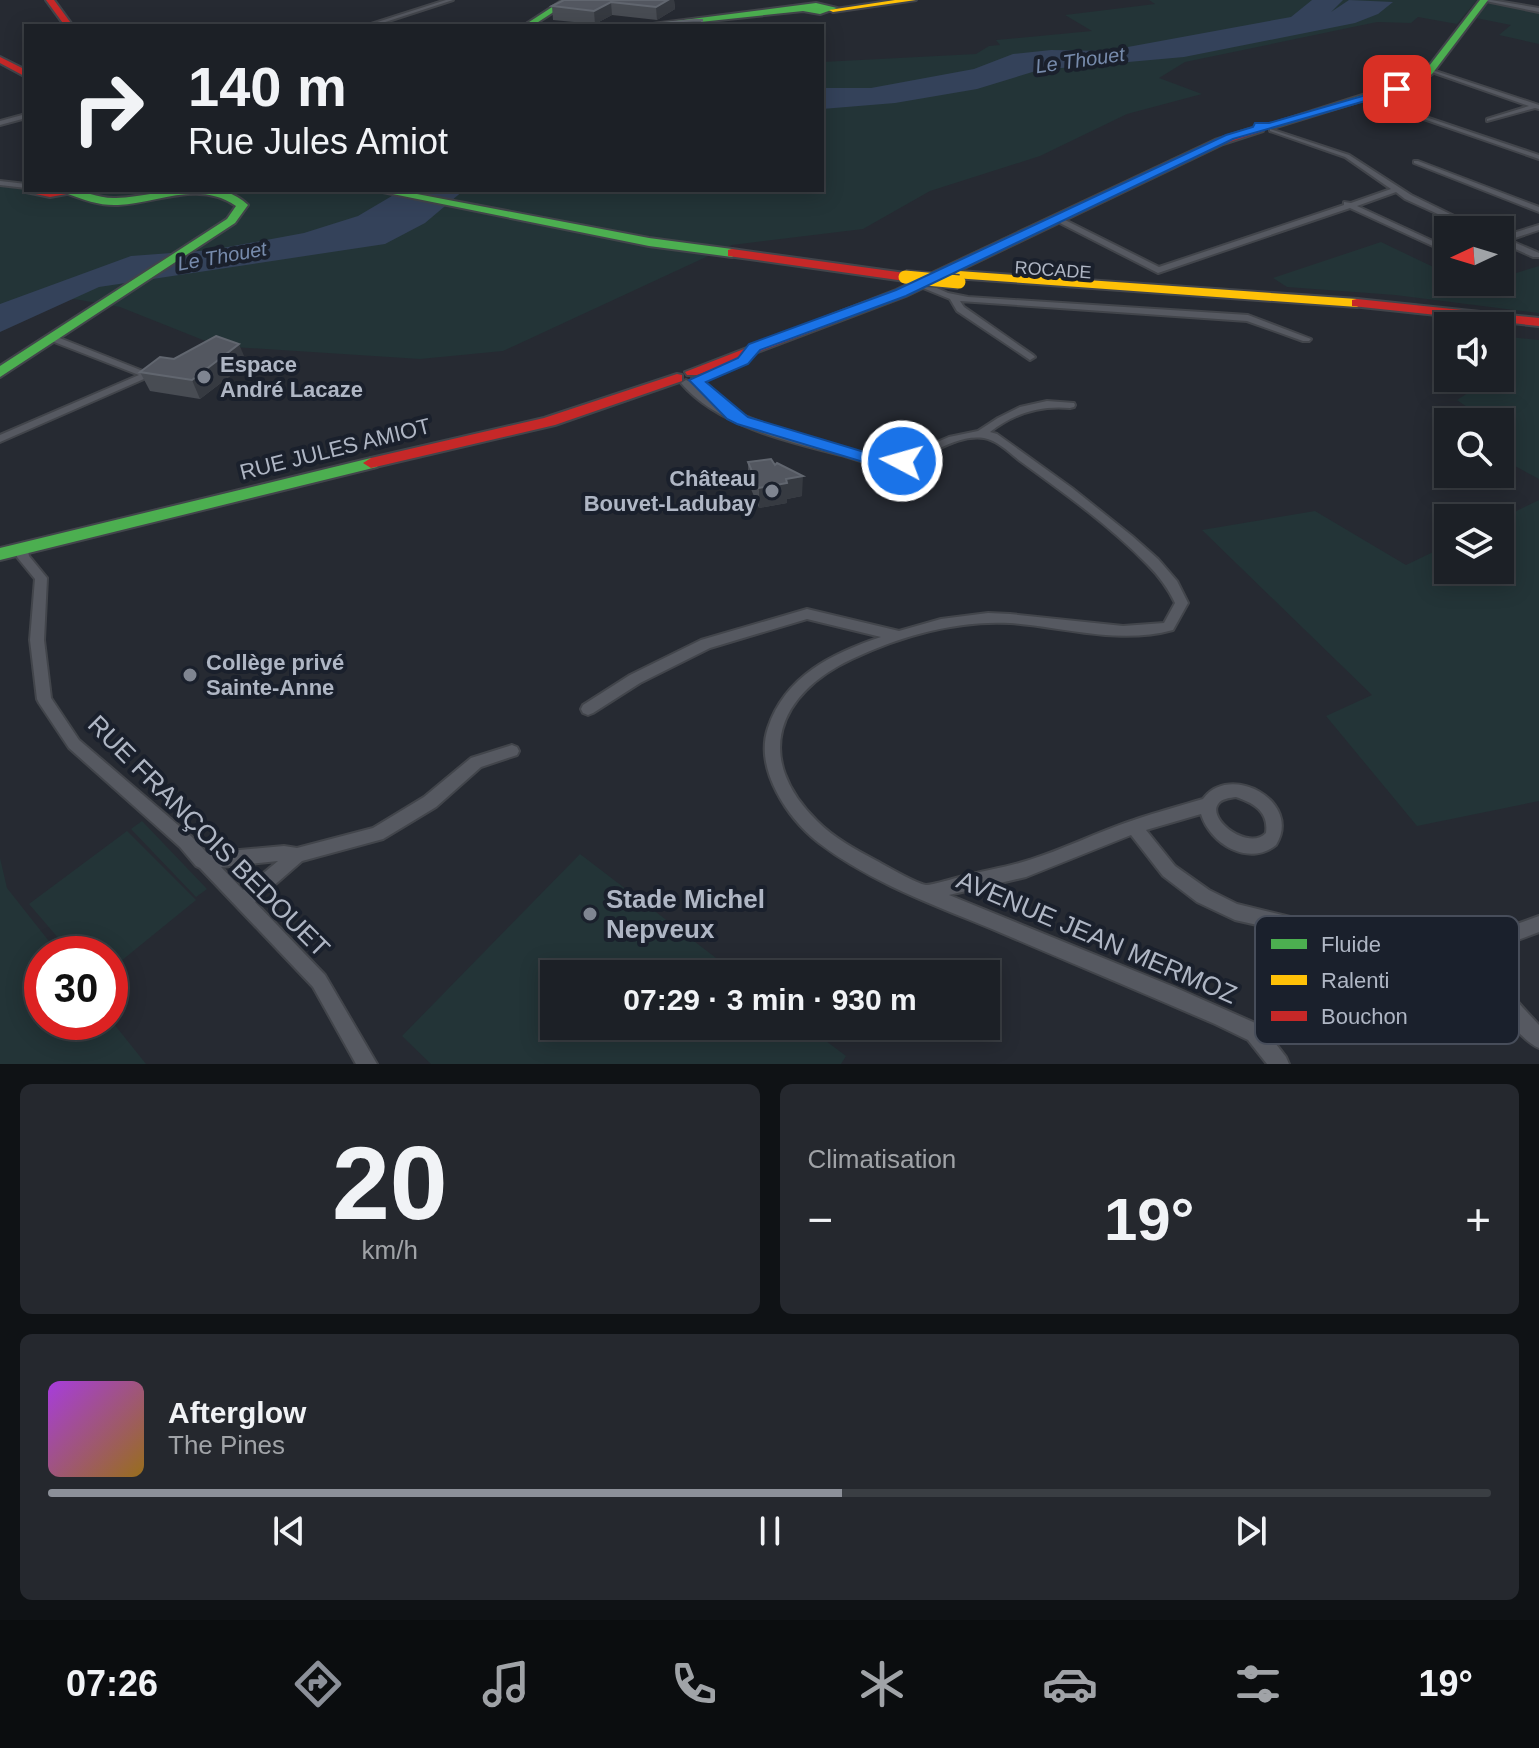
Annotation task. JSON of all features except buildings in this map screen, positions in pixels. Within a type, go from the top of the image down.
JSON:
[{"type":"main road","points":[[50,0],[68,24]]},
{"type":"main road","points":[[63,0],[81,24]]},
{"type":"main road","points":[[530,24],[568,0]]},
{"type":"main road","points":[[658,24],[882,0]]},
{"type":"main road","points":[[686,24],[816,6],[912,0]]},
{"type":"main road","points":[[1431,70],[1484,0]]},
{"type":"main road","name":"RUE JULES AMIOT","points":[[0,554],[357,468],[398,455],[533,427],[690,378],[915,277],[1058,220],[1229,137],[1407,85],[1431,70]]},
{"type":"main road","points":[[43,192],[68,192]]},
{"type":"main road","points":[[97,195],[123,201],[189,192]]},
{"type":"main road","points":[[0,373],[214,231],[232,213],[233,206],[223,197],[200,192]]},
{"type":"main road","name":"ROCADE","points":[[390,192],[734,256],[915,277],[957,285],[1383,314],[1539,329]]},
{"type":"main road","points":[[424,192],[544,220]]},
{"type":"main road","points":[[957,285],[1366,304],[1539,322]]},
{"type":"street","points":[[374,24],[451,0]]},
{"type":"street","points":[[1484,0],[1536,9],[1537,0]]},
{"type":"street","points":[[1431,70],[1537,106]]},
{"type":"street","points":[[1365,97],[1539,157]]},
{"type":"street","points":[[1489,120],[1537,106]]},
{"type":"street","points":[[0,123],[24,117]]},
{"type":"street","points":[[1267,128],[1347,156],[1396,190],[1450,216]]},
{"type":"street","points":[[1416,162],[1539,210]]},
{"type":"street","points":[[0,182],[24,177]]},
{"type":"street","points":[[0,182],[24,187]]},
{"type":"street","points":[[1058,220],[1158,270],[1396,190]]},
{"type":"street","points":[[1347,204],[1434,244]]},
{"type":"street","points":[[1514,235],[1539,227]]},
{"type":"street","points":[[1514,245],[1536,255]]},
{"type":"street","points":[[1030,357],[960,309],[957,285],[1248,318],[1306,339]]},
{"type":"street","points":[[0,439],[148,375],[52,338]]},
{"type":"street","points":[[690,378],[696,395],[733,416],[886,463],[902,461],[969,434],[982,433],[998,420],[1044,404],[1070,405]]},
{"type":"street","name":"AVENUE JEAN MERMOZ","points":[[982,433],[993,436],[1148,555],[1178,587],[1182,603],[1168,627],[1142,633],[988,618],[950,623],[863,649],[813,674],[788,697],[773,728],[770,756],[781,786],[822,836],[858,859],[1255,1033]]},
{"type":"street","name":"RUE FRANÇOIS BEDOUET","points":[[23,548],[23,557],[41,578],[38,633],[44,699],[74,744],[186,842],[319,981],[367,1064]]},
{"type":"street","points":[[588,709],[635,679],[706,644],[807,614],[902,637]]},
{"type":"street","points":[[202,861],[284,853],[297,855],[377,834],[430,802],[476,762],[512,751]]},
{"type":"street","points":[[928,892],[1026,869],[1134,827],[1207,805]]},
{"type":"street","points":[[1134,827],[1169,871],[1203,896],[1235,912],[1255,917]]},
{"type":"street","points":[[242,902],[297,855]]},
{"type":"street","points":[[1519,931],[1539,924]]},
{"type":"street","points":[[1519,1015],[1539,1039]]},
{"type":"street","name":"AVENUE JEAN MERMOZ","points":[[1264,1044],[1279,1064]]},
{"type":"shaded area","points":[[1149,0],[1477,0],[1457,24],[1418,17],[1411,23],[1377,22],[1185,62],[1159,78],[1202,94],[1127,114],[1040,156],[930,191],[863,229],[732,245],[503,351],[420,359],[218,346],[120,307],[74,299],[0,312],[0,185],[19,184],[24,178],[24,192],[824,192],[824,62],[976,54],[989,46],[1000,45],[996,40],[1092,31],[1065,15],[1155,4]]},
{"type":"shaded area","points":[[1487,3],[1539,11],[1539,44],[1499,35],[1511,25],[1476,18]]},
{"type":"shaded area","points":[[1381,242],[1434,267],[1434,296],[1514,296],[1514,274],[1539,266],[1539,313],[1395,295],[1287,287],[1273,278]]},
{"type":"shaded area","points":[[1514,337],[1539,340],[1539,479],[1514,465],[1514,408],[1468,408],[1457,400],[1469,392],[1514,392]]},
{"type":"shaded area","points":[[1539,500],[1539,801],[1417,826],[1326,716],[1372,695],[1202,530],[1315,511],[1406,565],[1434,552],[1434,584],[1514,584],[1514,512]]},
{"type":"shaded area","points":[[142,821],[207,889],[196,897],[131,829]]},
{"type":"shaded area","points":[[127,831],[196,900],[128,955],[128,936],[57,936],[29,904]]},
{"type":"shaded area","name":"Stade Michel Nepveux","points":[[580,854],[719,960],[540,960],[540,1040],[825,1040],[846,1056],[841,1064],[431,1064],[402,1036]]},
{"type":"shaded area","points":[[0,858],[7,888],[45,936],[24,936],[24,1040],[127,1040],[146,1064],[0,1064]]},
{"type":"water","name":"Le Thouet","points":[[1312,0],[1343,0],[1331,12],[1349,0],[1393,2],[1378,14],[1355,23],[1184,57],[1039,70],[977,89],[895,103],[824,109],[824,88],[871,88],[974,69],[1013,54],[1051,50],[1106,51],[1291,17]]},
{"type":"water","name":"Le Thouet","points":[[399,192],[462,192],[425,223],[385,244],[99,287],[0,332],[0,304],[131,256],[212,250],[304,233],[358,216]]},
{"type":"traffic: fast","points":[[530,24],[568,0]]},
{"type":"traffic: fast","points":[[1270,126],[1416,81],[1429,72],[1484,0]]},
{"type":"traffic: fast","points":[[816,5],[833,8],[820,12],[806,9],[816,5]]},
{"type":"traffic: fast","points":[[659,24],[806,8]]},
{"type":"traffic: fast","points":[[72,192],[115,202],[175,192]]},
{"type":"traffic: fast","points":[[0,373],[231,221],[242,205],[219,192]]},
{"type":"traffic: fast","points":[[389,192],[649,242],[732,253]]},
{"type":"traffic: fast","points":[[0,554],[371,463]]},
{"type":"traffic: slow","points":[[833,10],[912,0]]},
{"type":"traffic: slow","points":[[959,275],[1357,303]]},
{"type":"traffic: slow","points":[[905,277],[959,282]]},
{"type":"traffic: jam","points":[[50,0],[68,24]]},
{"type":"traffic: jam","points":[[0,60],[24,73]]},
{"type":"traffic: jam","points":[[692,372],[901,293],[1219,142],[1259,129]]},
{"type":"traffic: jam","points":[[40,192],[66,192]]},
{"type":"traffic: jam","points":[[732,253],[905,277]]},
{"type":"traffic: jam","points":[[1357,303],[1539,322]]},
{"type":"traffic: jam","points":[[371,463],[549,422],[677,378]]},
{"type":"place","name":"Espace André Lacaze","points":[[204,377]]},
{"type":"place","name":"Château Bouvet-Ladubay","points":[[772,491]]},
{"type":"place","name":"Collège privé Sainte-Anne","points":[[190,675]]},
{"type":"place","name":"Stade Michel Nepveux","points":[[590,914]]},
{"type":"route","points":[[902,461],[886,463],[870,459],[743,421],[733,416],[696,380],[743,361],[754,347],[901,293],[1229,137],[1259,129],[1258,125],[1270,126],[1397,89]]}]
